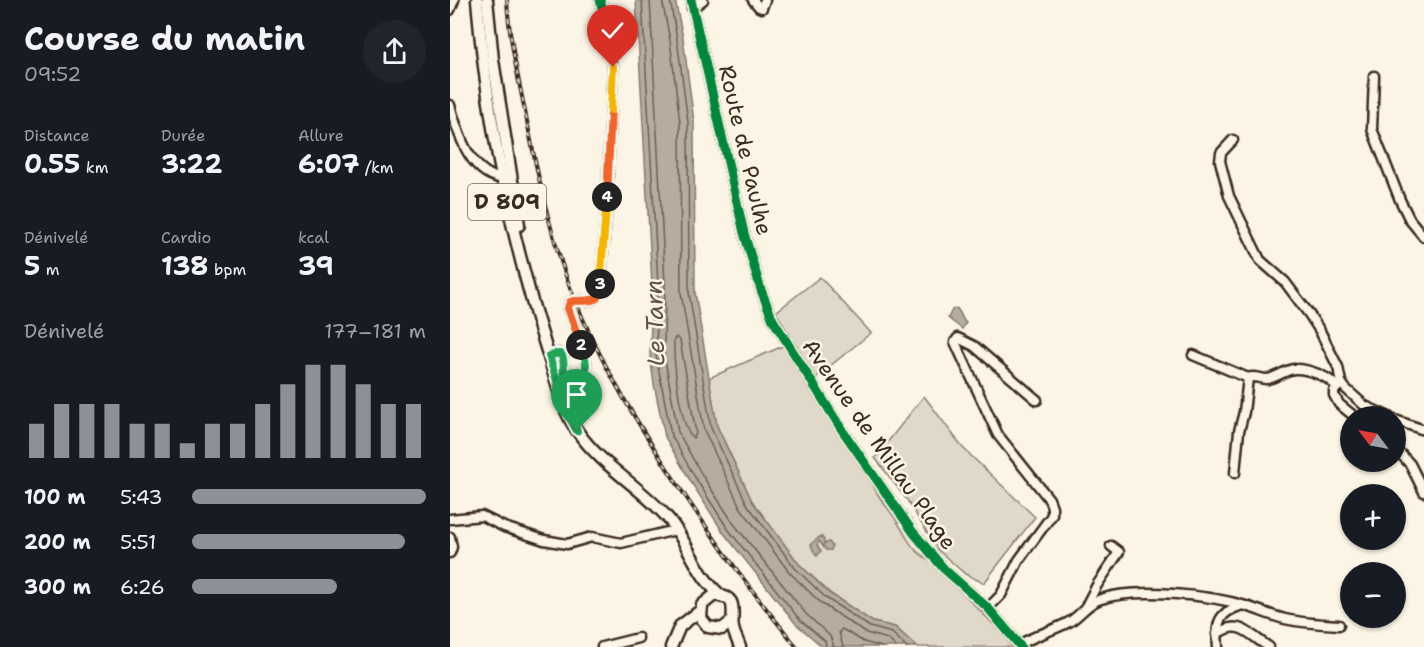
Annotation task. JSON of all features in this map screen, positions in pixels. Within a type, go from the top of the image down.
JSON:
[{"type":"main road","name":"D 809","points":[[477,0],[503,178],[525,273],[567,411],[577,431],[598,454],[665,515],[699,572],[723,597]]},
{"type":"main road","name":"D 809","points":[[487,0],[503,178]]},
{"type":"main road","name":"D 809","points":[[699,572],[704,589],[702,607]]},
{"type":"main road","points":[[670,647],[683,623],[711,597],[723,597],[733,608],[732,621],[738,647]]},
{"type":"main road","points":[[702,607],[701,618],[704,624],[711,629],[725,628],[732,621]]},
{"type":"main road","points":[[677,633],[691,624],[704,624]]},
{"type":"main road","points":[[719,630],[738,647]]},
{"type":"street","points":[[450,10],[454,0]]},
{"type":"street","points":[[549,356],[559,353],[563,356],[565,378],[571,383],[578,382],[585,375],[587,366],[584,353],[568,308],[570,302],[575,300],[592,301],[597,298],[600,289],[613,67],[610,36],[600,0]]},
{"type":"street","points":[[692,4],[703,0]]},
{"type":"street","points":[[753,0],[762,8],[765,0]]},
{"type":"street","name":"Route de Paulhe","points":[[692,4],[737,206],[767,307]]},
{"type":"street","points":[[1374,76],[1372,129],[1400,200],[1410,219],[1424,237]]},
{"type":"street","points":[[450,105],[458,133],[474,161],[503,178]]},
{"type":"street","points":[[1233,140],[1221,153],[1220,161],[1229,196],[1260,260],[1285,282],[1320,331],[1338,367],[1339,385],[1334,392],[1336,399],[1343,406]]},
{"type":"street","name":"Avenue de Millau Plage","points":[[767,307],[801,366],[885,493],[924,546],[944,569],[988,608],[1020,646]]},
{"type":"street","points":[[988,608],[1001,595],[1019,560],[1043,530],[1052,515],[1052,507],[1049,499],[998,435],[955,342],[958,338],[974,346],[1037,400]]},
{"type":"street","points":[[1193,355],[1248,378],[1252,376],[1268,379],[1300,369],[1331,380],[1345,388],[1365,406]]},
{"type":"street","points":[[1235,473],[1248,378]]},
{"type":"street","points":[[1406,424],[1424,430]]},
{"type":"street","points":[[1406,460],[1424,492]]},
{"type":"street","points":[[450,519],[482,516],[504,527],[544,540],[567,544],[592,537],[621,543],[676,530]]},
{"type":"street","points":[[450,537],[450,553]]},
{"type":"street","points":[[1020,646],[1032,636],[1068,622],[1079,614],[1119,552],[1111,546]]},
{"type":"street","points":[[1087,604],[1102,598],[1127,593],[1149,592],[1244,605],[1283,619],[1339,625]]},
{"type":"street","points":[[1218,647],[1217,634],[1220,619],[1229,609],[1244,605]]},
{"type":"street","points":[[1217,634],[1227,627],[1239,626],[1269,647]]},
{"type":"street","points":[[602,647],[638,638]]},
{"type":"shaded area","points":[[820,277],[871,333],[815,378],[776,312]]},
{"type":"shaded area","points":[[783,346],[912,546],[931,561],[1013,647],[917,647],[895,627],[873,622],[830,593],[799,564],[752,501],[717,426],[709,378]]},
{"type":"shaded area","points":[[924,396],[963,448],[1035,517],[984,583],[965,574],[938,550],[907,500],[875,458]]},
{"type":"water","name":"Le Tarn","points":[[636,0],[675,0],[683,38],[694,122],[695,292],[717,426],[752,501],[799,564],[830,594],[873,622],[895,627],[917,647],[823,647],[796,624],[723,532],[665,437],[650,355],[652,284]]},
{"type":"water","points":[[956,308],[966,323],[962,329],[948,318],[952,310]]},
{"type":"water","points":[[821,536],[824,544],[829,542],[832,546],[831,550],[826,550],[819,541],[817,545],[821,551],[817,556],[811,544]]},
{"type":"railway","points":[[507,0],[515,60],[541,189],[559,257],[585,324],[620,392],[674,479],[733,564],[797,647]]},
{"type":"cycle path","points":[[549,356],[559,353],[563,356],[565,378],[571,383],[580,379],[585,372],[586,362],[568,308],[570,302],[594,299],[600,289],[613,67],[610,36],[600,0]]},
{"type":"cycle path","points":[[691,0],[744,233],[761,290],[773,320],[842,430],[913,532],[944,569],[988,608],[1021,647]]},
{"type":"route","points":[[577,431],[567,411],[549,356],[559,353],[563,356],[565,378],[571,383],[578,382],[585,375],[587,366],[584,353],[568,308],[570,302],[575,300],[592,301],[597,298],[600,289],[613,67]]}]
